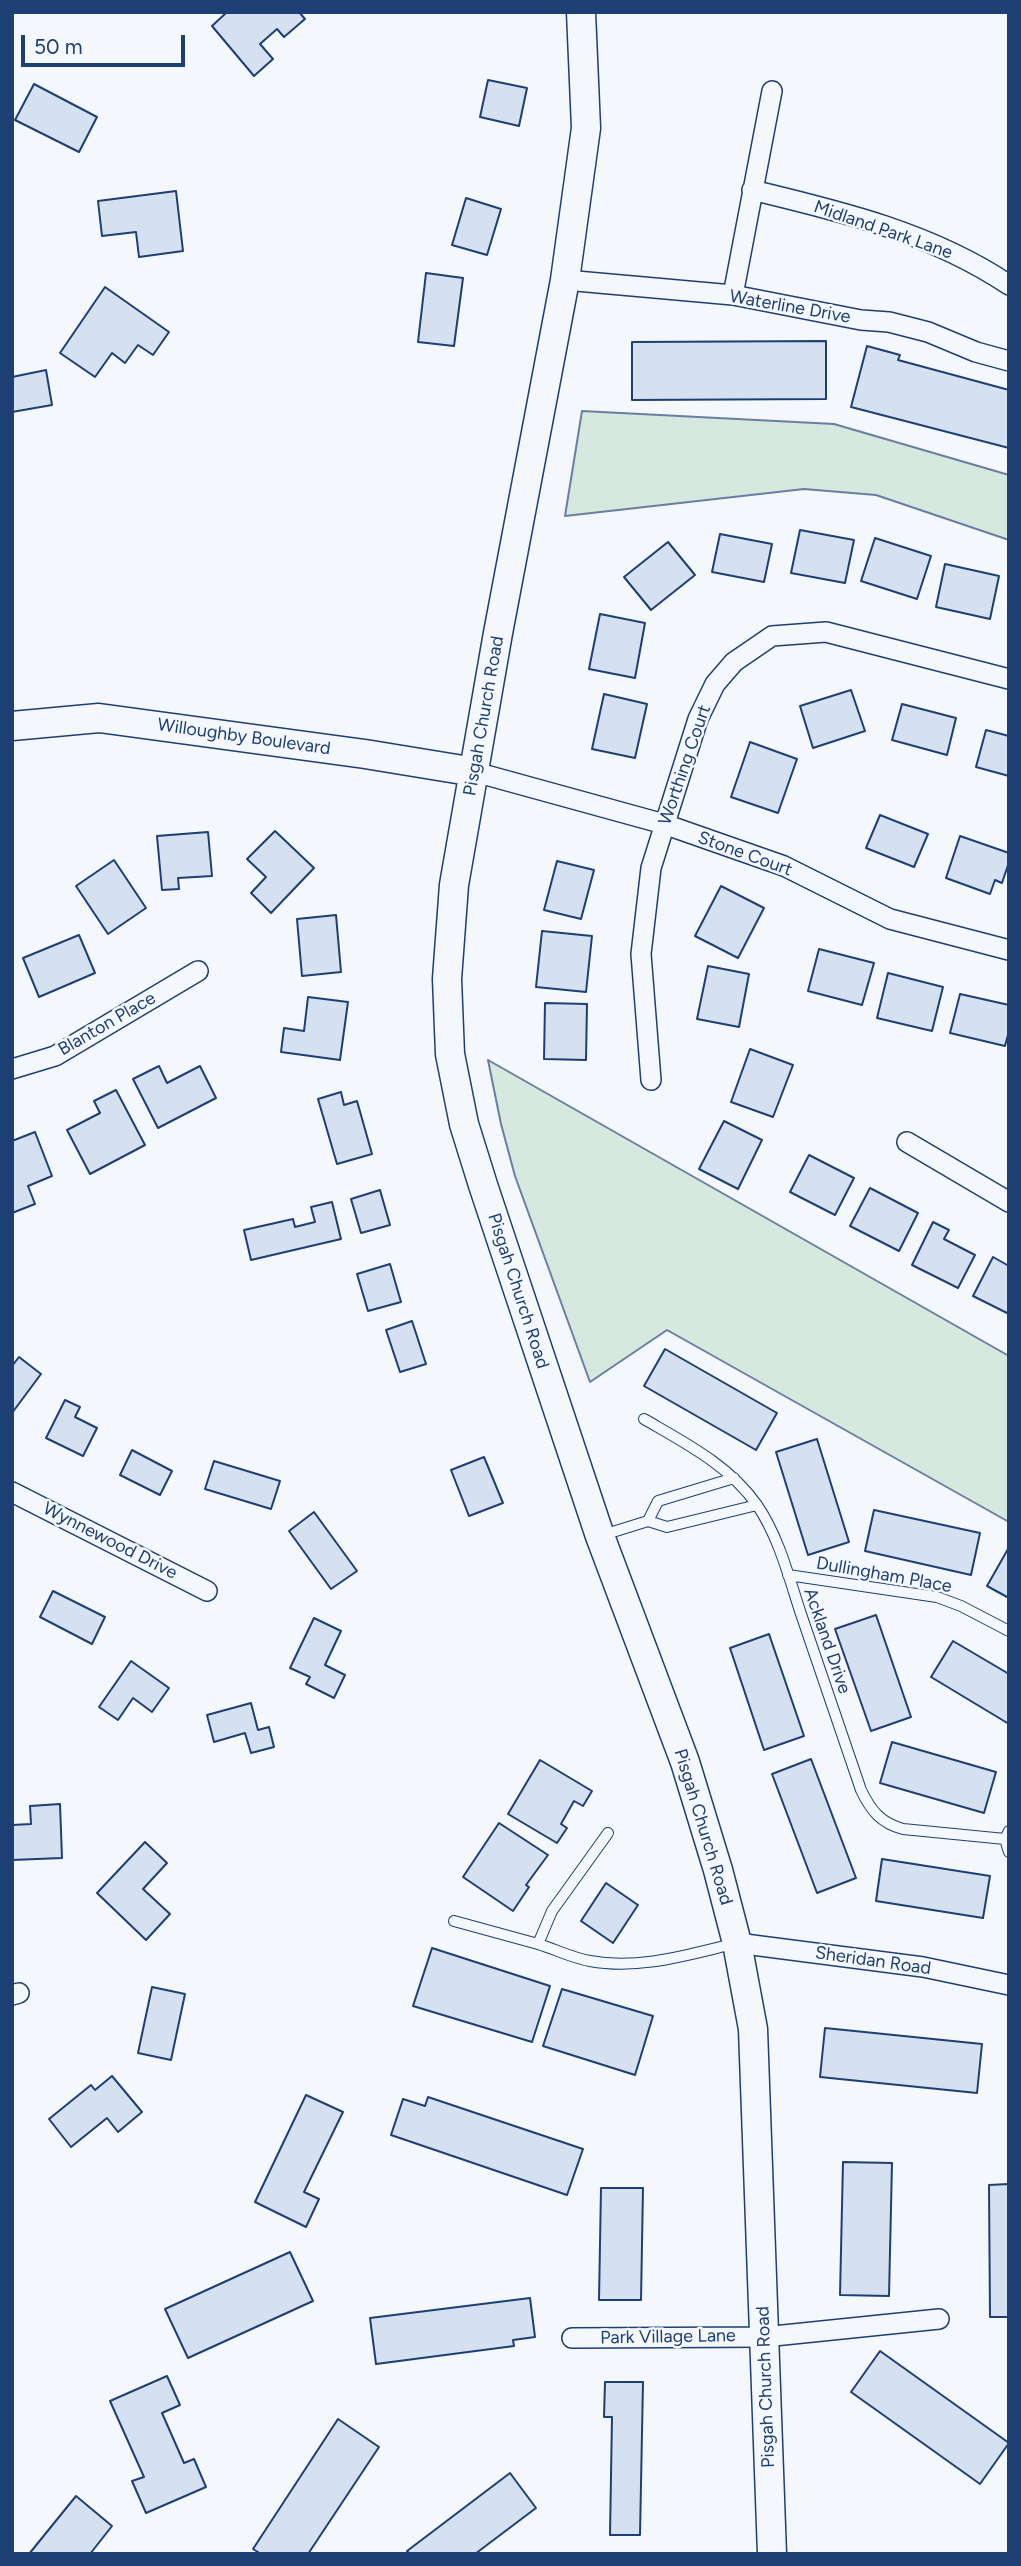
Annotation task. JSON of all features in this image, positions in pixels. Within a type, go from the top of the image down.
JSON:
[{"type":"main road","name":"Pisgah Church Road","points":[[581,12],[586,128],[565,281],[500,619],[454,885],[447,979],[450,1054],[464,1124],[483,1185],[600,1536],[685,1762],[737,1942],[753,2029],[772,2554]]},
{"type":"main road","name":"Willoughby Boulevard","points":[[12,726],[99,718],[338,750],[475,772]]},
{"type":"street","points":[[733,295],[772,91]]},
{"type":"street","name":"Midland Park Lane","points":[[752,190],[824,207],[886,227],[961,257],[1009,285]]},
{"type":"street","name":"Waterline Drive","points":[[565,281],[733,295],[861,320],[889,322],[928,332],[1009,362]]},
{"type":"street","name":"Worthing Court","points":[[651,1080],[640,954],[651,868],[698,719],[715,684],[734,662],[772,636],[826,632],[1009,679]]},
{"type":"street","name":"Stone Court","points":[[475,772],[664,824],[785,866],[890,919],[1009,950]]},
{"type":"street","name":"Blanton Place","points":[[12,1069],[55,1056],[198,971]]},
{"type":"street","points":[[907,1142],[1009,1202]]},
{"type":"street","name":"Wynnewood Drive","points":[[12,1492],[207,1591]]},
{"type":"street","name":"Sheridan Road","points":[[737,1942],[923,1967],[1009,1985]]},
{"type":"street","name":"Park Village Lane","points":[[572,2338],[764,2337],[939,2319]]},
{"type":"lane","name":"Ackland Drive","points":[[644,1419],[712,1459],[734,1478],[757,1505],[770,1527],[862,1790],[877,1817],[888,1825],[903,1829],[1007,1835]]},
{"type":"lane","points":[[648,1521],[658,1501],[734,1478]]},
{"type":"lane","points":[[600,1536],[648,1521],[667,1527],[757,1505]]},
{"type":"lane","name":"Dullingham Place","points":[[788,1575],[937,1597],[961,1606],[1009,1631]]},
{"type":"lane","points":[[538,1944],[552,1911],[608,1833]]},
{"type":"lane","points":[[1007,1835],[1009,1852]]},
{"type":"lane","points":[[454,1920],[589,1961],[626,1964],[676,1958],[737,1942]]},
{"type":"shaded area","points":[[582,411],[834,424],[1009,475],[1009,540],[876,495],[804,489],[565,516]]},
{"type":"shaded area","points":[[488,1060],[1009,1356],[1009,1522],[667,1330],[590,1382],[515,1176]]},
{"type":"building","points":[[227,12],[299,12],[305,19],[284,37],[277,29],[260,44],[273,59],[254,76],[212,26]]},
{"type":"building","points":[[488,80],[527,88],[519,126],[480,117]]},
{"type":"building","points":[[34,84],[97,117],[79,152],[15,120]]},
{"type":"building","points":[[176,191],[183,251],[139,257],[136,232],[102,236],[98,201]]},
{"type":"building","points":[[466,198],[501,209],[487,255],[452,245]]},
{"type":"building","points":[[426,273],[463,278],[454,346],[418,342]]},
{"type":"building","points":[[105,287],[169,332],[153,355],[138,345],[125,363],[112,353],[95,377],[60,353]]},
{"type":"building","points":[[826,341],[826,399],[632,400],[632,342]]},
{"type":"building","points":[[867,346],[900,355],[898,360],[1009,390],[1009,448],[851,407]]},
{"type":"building","points":[[46,370],[52,405],[12,412],[12,377]]},
{"type":"building","points":[[800,530],[854,540],[845,583],[791,573]]},
{"type":"building","points":[[720,534],[772,544],[764,582],[712,572]]},
{"type":"building","points":[[875,538],[931,556],[917,599],[861,581]]},
{"type":"building","points":[[668,542],[695,575],[651,610],[624,577]]},
{"type":"building","points":[[945,564],[999,576],[990,619],[936,607]]},
{"type":"building","points":[[600,614],[645,623],[635,678],[589,669]]},
{"type":"building","points":[[851,690],[865,731],[813,748],[800,706]]},
{"type":"building","points":[[604,694],[647,704],[635,758],[592,749]]},
{"type":"building","points":[[902,704],[956,718],[947,755],[892,740]]},
{"type":"building","points":[[986,730],[1009,736],[1009,776],[976,767]]},
{"type":"building","points":[[750,742],[797,759],[778,813],[731,797]]},
{"type":"building","points":[[880,815],[928,834],[914,867],[866,848]]},
{"type":"building","points":[[275,831],[314,868],[271,913],[251,893],[266,877],[247,859]]},
{"type":"building","points":[[208,832],[212,876],[178,878],[179,889],[162,890],[157,836]]},
{"type":"building","points":[[960,836],[1009,853],[1002,883],[995,880],[990,894],[946,878]]},
{"type":"building","points":[[114,860],[146,908],[108,934],[76,886]]},
{"type":"building","points":[[557,861],[594,870],[581,919],[544,910]]},
{"type":"building","points":[[721,886],[764,908],[738,958],[695,936]]},
{"type":"building","points":[[336,915],[341,972],[302,976],[297,919]]},
{"type":"building","points":[[542,931],[592,936],[586,992],[536,987]]},
{"type":"building","points":[[79,935],[95,973],[39,997],[23,958]]},
{"type":"building","points":[[819,949],[874,963],[862,1005],[808,991]]},
{"type":"building","points":[[708,966],[749,974],[739,1027],[697,1019]]},
{"type":"building","points":[[888,973],[943,987],[932,1031],[877,1018]]},
{"type":"building","points":[[960,994],[1009,1005],[1009,1031],[1005,1046],[950,1033]]},
{"type":"building","points":[[308,997],[348,1002],[340,1060],[281,1052],[284,1028],[304,1031]]},
{"type":"building","points":[[545,1003],[587,1004],[586,1060],[544,1059]]},
{"type":"building","points":[[750,1049],[793,1065],[773,1117],[731,1102]]},
{"type":"building","points":[[159,1066],[167,1083],[200,1066],[216,1098],[158,1128],[133,1079]]},
{"type":"building","points":[[116,1090],[145,1145],[90,1174],[67,1130],[100,1113],[94,1101]]},
{"type":"building","points":[[341,1092],[344,1105],[357,1101],[372,1154],[337,1164],[318,1099]]},
{"type":"building","points":[[724,1121],[762,1140],[738,1189],[699,1169]]},
{"type":"building","points":[[35,1132],[52,1176],[28,1186],[35,1204],[12,1213],[12,1141]]},
{"type":"building","points":[[809,1155],[854,1178],[835,1215],[790,1192]]},
{"type":"building","points":[[870,1188],[918,1213],[899,1251],[850,1226]]},
{"type":"building","points":[[380,1190],[390,1225],[361,1233],[351,1199]]},
{"type":"building","points":[[332,1202],[341,1239],[251,1260],[244,1230],[293,1219],[295,1227],[315,1222],[311,1207]]},
{"type":"building","points":[[933,1222],[949,1230],[944,1239],[975,1255],[958,1288],[912,1265]]},
{"type":"building","points":[[993,1257],[1009,1266],[1009,1314],[973,1296]]},
{"type":"building","points":[[390,1264],[401,1302],[368,1311],[357,1274]]},
{"type":"building","points":[[412,1321],[426,1364],[400,1372],[386,1330]]},
{"type":"building","points":[[665,1349],[777,1413],[756,1450],[644,1386]]},
{"type":"building","points":[[19,1357],[41,1374],[12,1413],[12,1366]]},
{"type":"building","points":[[65,1400],[80,1407],[75,1417],[97,1428],[83,1456],[46,1438]]},
{"type":"building","points":[[817,1439],[849,1542],[808,1555],[776,1452]]},
{"type":"building","points":[[132,1450],[172,1471],[160,1495],[120,1475]]},
{"type":"building","points":[[484,1457],[503,1503],[469,1516],[451,1470]]},
{"type":"building","points":[[214,1461],[280,1481],[271,1509],[205,1489]]},
{"type":"building","points":[[874,1510],[980,1533],[971,1575],[865,1551]]},
{"type":"building","points":[[314,1512],[357,1571],[331,1589],[289,1531]]},
{"type":"building","points":[[1009,1549],[1009,1598],[987,1586]]},
{"type":"building","points":[[53,1591],[105,1617],[92,1644],[40,1617]]},
{"type":"building","points":[[876,1615],[911,1717],[871,1731],[835,1629]]},
{"type":"building","points":[[314,1618],[341,1631],[325,1665],[345,1675],[334,1698],[306,1684],[310,1677],[290,1668]]},
{"type":"building","points":[[769,1634],[804,1736],[764,1750],[730,1648]]},
{"type":"building","points":[[953,1641],[1009,1674],[1009,1724],[931,1677]]},
{"type":"building","points":[[131,1661],[169,1688],[152,1712],[133,1698],[118,1720],[99,1707]]},
{"type":"building","points":[[251,1703],[258,1730],[269,1727],[274,1747],[251,1753],[245,1733],[214,1742],[207,1715]]},
{"type":"building","points":[[892,1742],[996,1772],[984,1813],[880,1783]]},
{"type":"building","points":[[811,1759],[856,1878],[817,1893],[772,1774]]},
{"type":"building","points":[[540,1760],[592,1791],[583,1806],[574,1801],[561,1824],[567,1828],[557,1843],[508,1814]]},
{"type":"building","points":[[60,1804],[62,1858],[12,1860],[12,1825],[31,1824],[30,1806]]},
{"type":"building","points":[[499,1823],[548,1855],[526,1885],[529,1887],[513,1911],[463,1877]]},
{"type":"building","points":[[145,1842],[167,1863],[143,1889],[170,1914],[146,1940],[97,1893]]},
{"type":"building","points":[[882,1859],[990,1876],[983,1918],[876,1901]]},
{"type":"building","points":[[606,1883],[638,1905],[613,1943],[581,1921]]},
{"type":"building","points":[[432,1948],[550,1986],[532,2042],[413,2006]]},
{"type":"building","points":[[152,1987],[185,1994],[171,2060],[138,2053]]},
{"type":"building","points":[[562,1989],[653,2016],[635,2075],[543,2046]]},
{"type":"building","points":[[825,2028],[982,2044],[977,2093],[820,2077]]},
{"type":"building","points":[[112,2076],[142,2112],[118,2132],[107,2118],[71,2147],[49,2119],[91,2085],[95,2090]]},
{"type":"building","points":[[306,2095],[343,2112],[304,2192],[319,2199],[306,2227],[255,2202]]},
{"type":"building","points":[[428,2097],[583,2149],[567,2195],[391,2135],[403,2099],[425,2106]]},
{"type":"building","points":[[843,2162],[892,2163],[889,2296],[840,2295]]},
{"type":"building","points":[[1009,2184],[1009,2317],[990,2317],[989,2185]]},
{"type":"building","points":[[601,2188],[643,2188],[641,2300],[599,2300]]},
{"type":"building","points":[[290,2252],[313,2301],[188,2358],[165,2309]]},
{"type":"building","points":[[530,2298],[535,2337],[513,2340],[514,2346],[376,2364],[370,2318]]},
{"type":"building","points":[[880,2351],[1009,2443],[980,2484],[851,2392]]},
{"type":"building","points":[[167,2376],[180,2405],[162,2413],[184,2463],[194,2459],[206,2487],[146,2513],[132,2481],[144,2477],[110,2401]]},
{"type":"building","points":[[605,2382],[643,2382],[640,2535],[610,2535],[612,2417],[604,2417]]},
{"type":"building","points":[[338,2419],[379,2447],[308,2554],[261,2554],[253,2549]]},
{"type":"building","points":[[510,2473],[536,2508],[475,2554],[410,2554],[407,2551]]},
{"type":"building","points":[[76,2496],[112,2526],[90,2554],[29,2554]]}]
